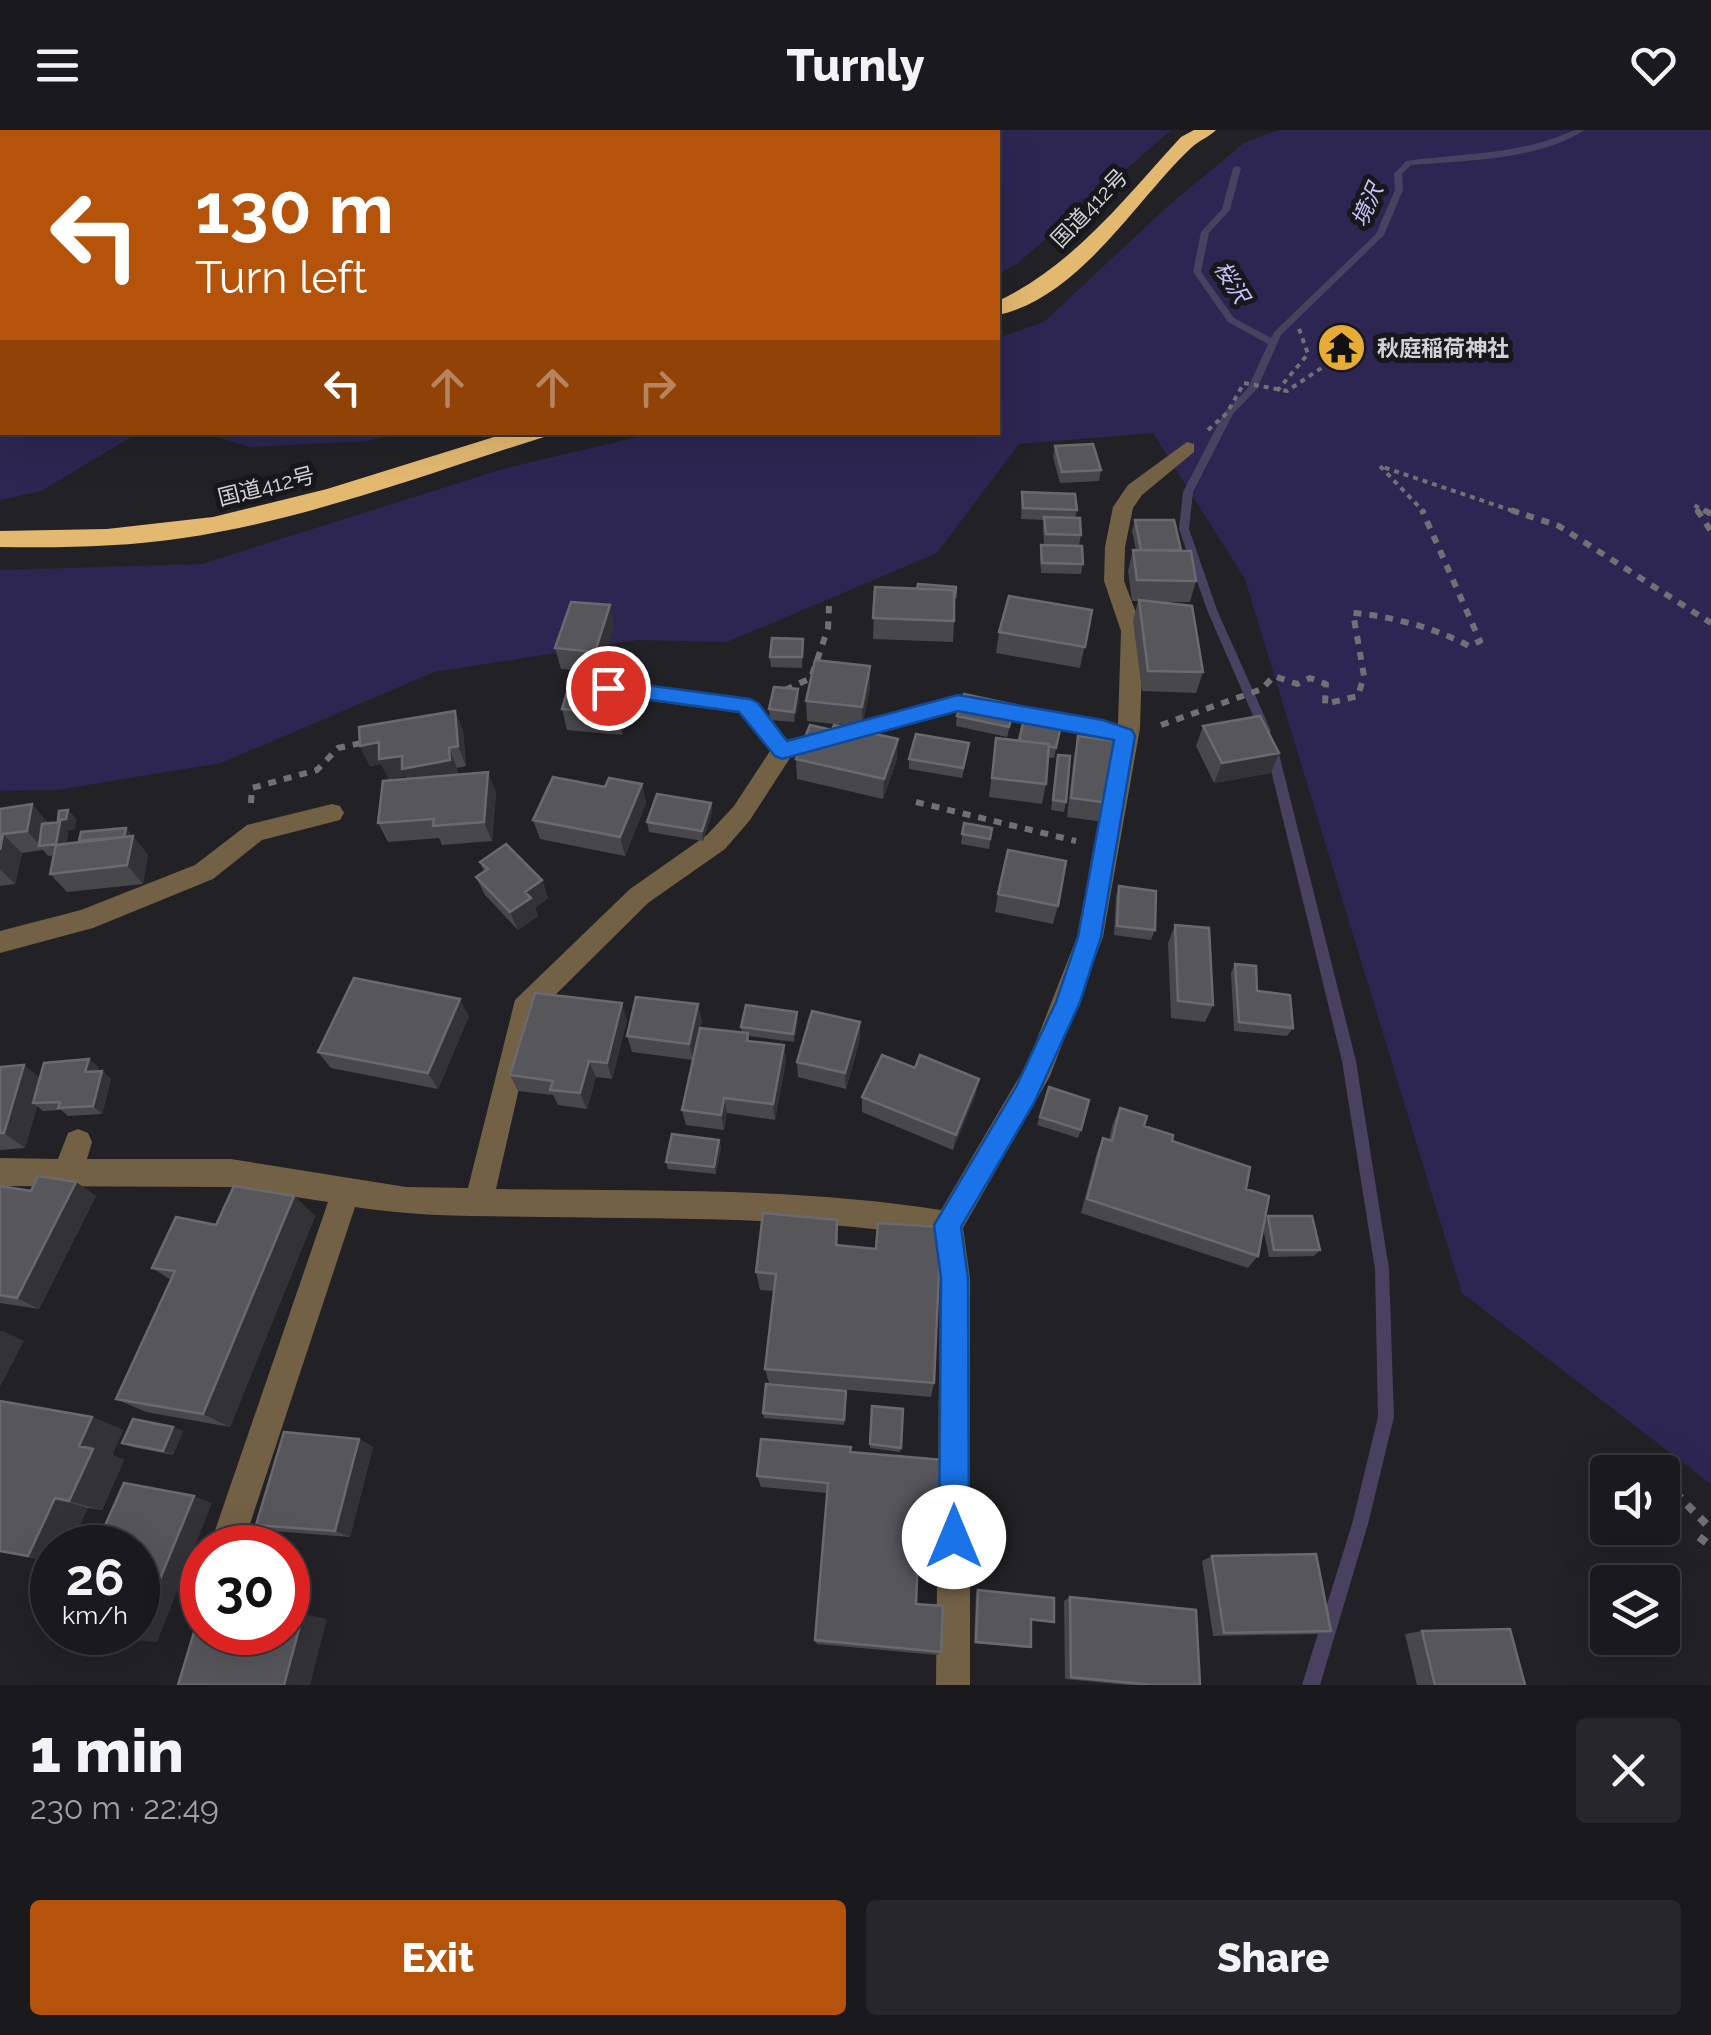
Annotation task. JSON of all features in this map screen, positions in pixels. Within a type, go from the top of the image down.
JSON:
[{"type":"highway","name":"国道412号","points":[[1000,308],[1018,301],[1070,266],[1181,136],[1208,130]]},
{"type":"highway","name":"国道412号","points":[[0,539],[80,540],[210,525],[330,496],[526,435]]},
{"type":"street","points":[[953,1685],[954,1278],[948,1225],[995,1150],[1054,1035],[1090,937],[1135,733],[1132,631],[1114,581],[1123,507],[1135,490],[1187,448]]},
{"type":"street","points":[[608,688],[751,709],[782,750]]},
{"type":"street","points":[[479,1202],[524,1008],[640,896],[716,842],[742,813],[782,750],[958,703],[1135,733]]},
{"type":"street","points":[[0,942],[84,920],[204,872],[248,837],[332,813]]},
{"type":"street","points":[[68,1173],[78,1142]]},
{"type":"street","points":[[0,1172],[231,1173],[406,1201],[714,1206],[891,1216],[948,1225]]},
{"type":"street","points":[[233,1525],[345,1193]]},
{"type":"path","points":[[1278,390],[1308,354],[1298,326]]},
{"type":"path","points":[[1187,448],[1226,413],[1244,383],[1278,390],[1297,387],[1340,354]]},
{"type":"path","points":[[1135,733],[1262,689],[1274,676],[1297,684],[1310,678],[1326,684],[1324,704],[1358,696],[1364,676],[1353,612],[1388,616],[1415,628],[1442,632],[1468,646],[1480,641],[1425,512],[1380,466],[1559,526],[1711,623]]},
{"type":"path","points":[[1711,514],[1694,505],[1711,530]]},
{"type":"path","points":[[751,709],[762,698],[812,678],[828,628],[829,606]]},
{"type":"path","points":[[248,837],[252,788],[317,770],[338,748],[377,739]]},
{"type":"path","points":[[916,802],[1108,849]]},
{"type":"path","points":[[1680,1497],[1711,1528]]},
{"type":"path","points":[[1699,1537],[1711,1546]]},
{"type":"shaded area","points":[[1000,130],[1171,130],[1018,263],[1000,273]]},
{"type":"shaded area","points":[[1279,130],[1711,130],[1711,1484],[1680,1460],[1680,1455],[1673,1455],[1462,1293],[1245,579],[1153,433],[1019,444],[937,553],[727,642],[638,640],[434,672],[221,763],[57,790],[0,791],[0,570],[202,564],[503,469],[646,435],[1000,435],[1000,337],[1044,322],[1168,206],[1244,143]]},
{"type":"shaded area","points":[[0,435],[135,435],[41,491],[0,500]]},
{"type":"shaded area","points":[[210,435],[392,435],[367,441],[250,447]]},
{"type":"building","points":[[1093,444],[1101,470],[1062,472],[1055,446]]},
{"type":"building","points":[[1022,492],[1075,494],[1077,510],[1023,508]]},
{"type":"building","points":[[1044,517],[1080,518],[1081,535],[1046,534]]},
{"type":"building","points":[[1135,520],[1174,520],[1181,550],[1141,550]]},
{"type":"building","points":[[1041,545],[1082,546],[1083,564],[1042,563]]},
{"type":"building","points":[[1133,550],[1191,551],[1196,581],[1137,580]]},
{"type":"building","points":[[918,584],[956,587],[955,598],[954,590],[917,589]]},
{"type":"building","points":[[875,587],[954,590],[954,621],[873,618]]},
{"type":"building","points":[[1009,596],[1092,610],[1085,647],[999,632]]},
{"type":"building","points":[[1139,600],[1192,606],[1203,672],[1148,671]]},
{"type":"building","points":[[571,602],[610,605],[595,652],[555,648]]},
{"type":"building","points":[[772,638],[803,639],[802,657],[770,657]]},
{"type":"building","points":[[815,660],[870,666],[862,707],[806,701]]},
{"type":"building","points":[[572,675],[627,680],[618,715],[562,709]]},
{"type":"building","points":[[774,687],[798,689],[794,712],[769,709]]},
{"type":"building","points":[[964,694],[1015,705],[1009,727],[957,716]]},
{"type":"building","points":[[455,711],[458,746],[449,748],[450,760],[402,769],[402,756],[379,759],[379,742],[360,746],[359,727]]},
{"type":"building","points":[[1025,714],[1062,720],[1056,748],[1019,741]]},
{"type":"building","points":[[1260,716],[1279,753],[1222,763],[1203,726]]},
{"type":"building","points":[[810,725],[832,730],[834,725],[898,739],[884,779],[796,759]]},
{"type":"building","points":[[916,734],[969,743],[963,768],[909,759]]},
{"type":"building","points":[[1078,736],[1122,742],[1117,804],[1071,798]]},
{"type":"building","points":[[996,738],[1049,744],[1046,784],[992,778]]},
{"type":"building","points":[[1058,755],[1070,756],[1066,802],[1053,800]]},
{"type":"building","points":[[488,772],[484,822],[433,826],[434,819],[378,823],[383,781]]},
{"type":"building","points":[[553,777],[605,787],[609,778],[642,784],[620,837],[533,820]]},
{"type":"building","points":[[657,794],[711,803],[702,831],[647,822]]},
{"type":"building","points":[[32,804],[27,831],[3,834],[0,850],[0,809]]},
{"type":"building","points":[[68,810],[66,819],[58,820],[59,811]]},
{"type":"building","points":[[60,822],[56,844],[39,846],[42,824]]},
{"type":"building","points":[[964,823],[992,828],[990,839],[962,834]]},
{"type":"building","points":[[126,828],[124,837],[79,841],[81,832]]},
{"type":"building","points":[[133,836],[127,865],[50,874],[56,845]]},
{"type":"building","points":[[506,844],[542,880],[525,892],[531,898],[510,912],[476,877],[488,869],[480,862]]},
{"type":"building","points":[[1008,850],[1066,861],[1058,906],[998,894]]},
{"type":"building","points":[[1119,886],[1156,891],[1155,930],[1117,926]]},
{"type":"building","points":[[1175,925],[1209,928],[1213,1005],[1178,1001]]},
{"type":"building","points":[[1235,964],[1256,966],[1257,991],[1290,995],[1293,1028],[1239,1022]]},
{"type":"building","points":[[354,978],[460,999],[428,1073],[318,1052]]},
{"type":"building","points":[[535,993],[622,1003],[607,1063],[589,1061],[580,1093],[550,1090],[553,1081],[510,1075]]},
{"type":"building","points":[[636,997],[698,1004],[689,1044],[627,1036]]},
{"type":"building","points":[[746,1005],[797,1012],[793,1034],[741,1027]]},
{"type":"building","points":[[812,1011],[860,1022],[845,1073],[797,1062]]},
{"type":"building","points":[[700,1028],[748,1033],[747,1041],[784,1045],[773,1104],[724,1098],[721,1115],[682,1110]]},
{"type":"building","points":[[882,1055],[915,1068],[920,1055],[979,1079],[956,1135],[862,1097]]},
{"type":"building","points":[[89,1059],[85,1072],[102,1071],[93,1106],[58,1108],[60,1102],[33,1103],[44,1063]]},
{"type":"building","points":[[24,1065],[4,1133],[0,1133],[0,1067]]},
{"type":"building","points":[[1049,1087],[1089,1100],[1081,1130],[1040,1117]]},
{"type":"building","points":[[1120,1108],[1147,1116],[1144,1126],[1173,1135],[1172,1141],[1250,1167],[1246,1189],[1269,1196],[1258,1256],[1087,1199],[1103,1138],[1112,1141]]},
{"type":"building","points":[[672,1134],[719,1140],[714,1167],[666,1162]]},
{"type":"building","points":[[38,1176],[76,1182],[17,1298],[0,1295],[0,1186],[31,1191]]},
{"type":"building","points":[[234,1186],[294,1196],[203,1414],[116,1399],[175,1271],[152,1268],[176,1217],[216,1225]]},
{"type":"building","points":[[763,1213],[837,1220],[836,1245],[876,1249],[878,1223],[941,1227],[934,1383],[765,1369],[776,1274],[756,1272]]},
{"type":"building","points":[[1268,1216],[1312,1216],[1320,1250],[1274,1250]]},
{"type":"building","points":[[766,1384],[846,1391],[844,1420],[763,1413]]},
{"type":"building","points":[[0,1401],[92,1417],[79,1446],[93,1449],[69,1501],[55,1498],[42,1525],[30,1525],[28,1556],[0,1551]]},
{"type":"building","points":[[872,1406],[903,1409],[901,1448],[870,1444]]},
{"type":"building","points":[[133,1419],[173,1427],[163,1451],[122,1443]]},
{"type":"building","points":[[284,1432],[359,1439],[335,1531],[310,1529],[310,1525],[256,1525]]},
{"type":"building","points":[[761,1439],[943,1460],[941,1533],[919,1532],[916,1604],[943,1606],[941,1652],[815,1640],[828,1483],[757,1476]]},
{"type":"building","points":[[124,1483],[194,1496],[160,1579],[160,1525],[105,1525]]},
{"type":"building","points":[[1316,1554],[1331,1631],[1224,1633],[1212,1556]]},
{"type":"building","points":[[978,1590],[1054,1598],[1054,1622],[1031,1619],[1031,1647],[976,1642]]},
{"type":"building","points":[[1070,1597],[1196,1610],[1200,1685],[1071,1677]]},
{"type":"building","points":[[1510,1629],[1525,1685],[1435,1685],[1422,1631]]},
{"type":"building","points":[[187,1655],[292,1655],[284,1685],[178,1685]]},
{"type":"waterway","name":"境沢","points":[[1273,343],[1277,334],[1380,235],[1399,190],[1398,174],[1409,163],[1519,151],[1581,130]]},
{"type":"waterway","name":"桜沢","points":[[1237,168],[1226,210],[1205,232],[1197,272],[1231,320],[1273,343]]},
{"type":"waterway","points":[[1265,731],[1212,610],[1184,529],[1188,492],[1229,413],[1252,389],[1273,343]]},
{"type":"waterway","points":[[1272,750],[1349,1061],[1382,1269],[1386,1417],[1360,1524],[1311,1685]]},
{"type":"place","name":"秋庭稲荷神社","points":[[1342,348]]},
{"type":"route","points":[[608,688],[742,704],[751,709],[782,750],[958,703],[1103,728],[1125,736],[1090,937],[1068,1002],[1025,1095],[948,1225],[954,1278],[954,1537]]}]
